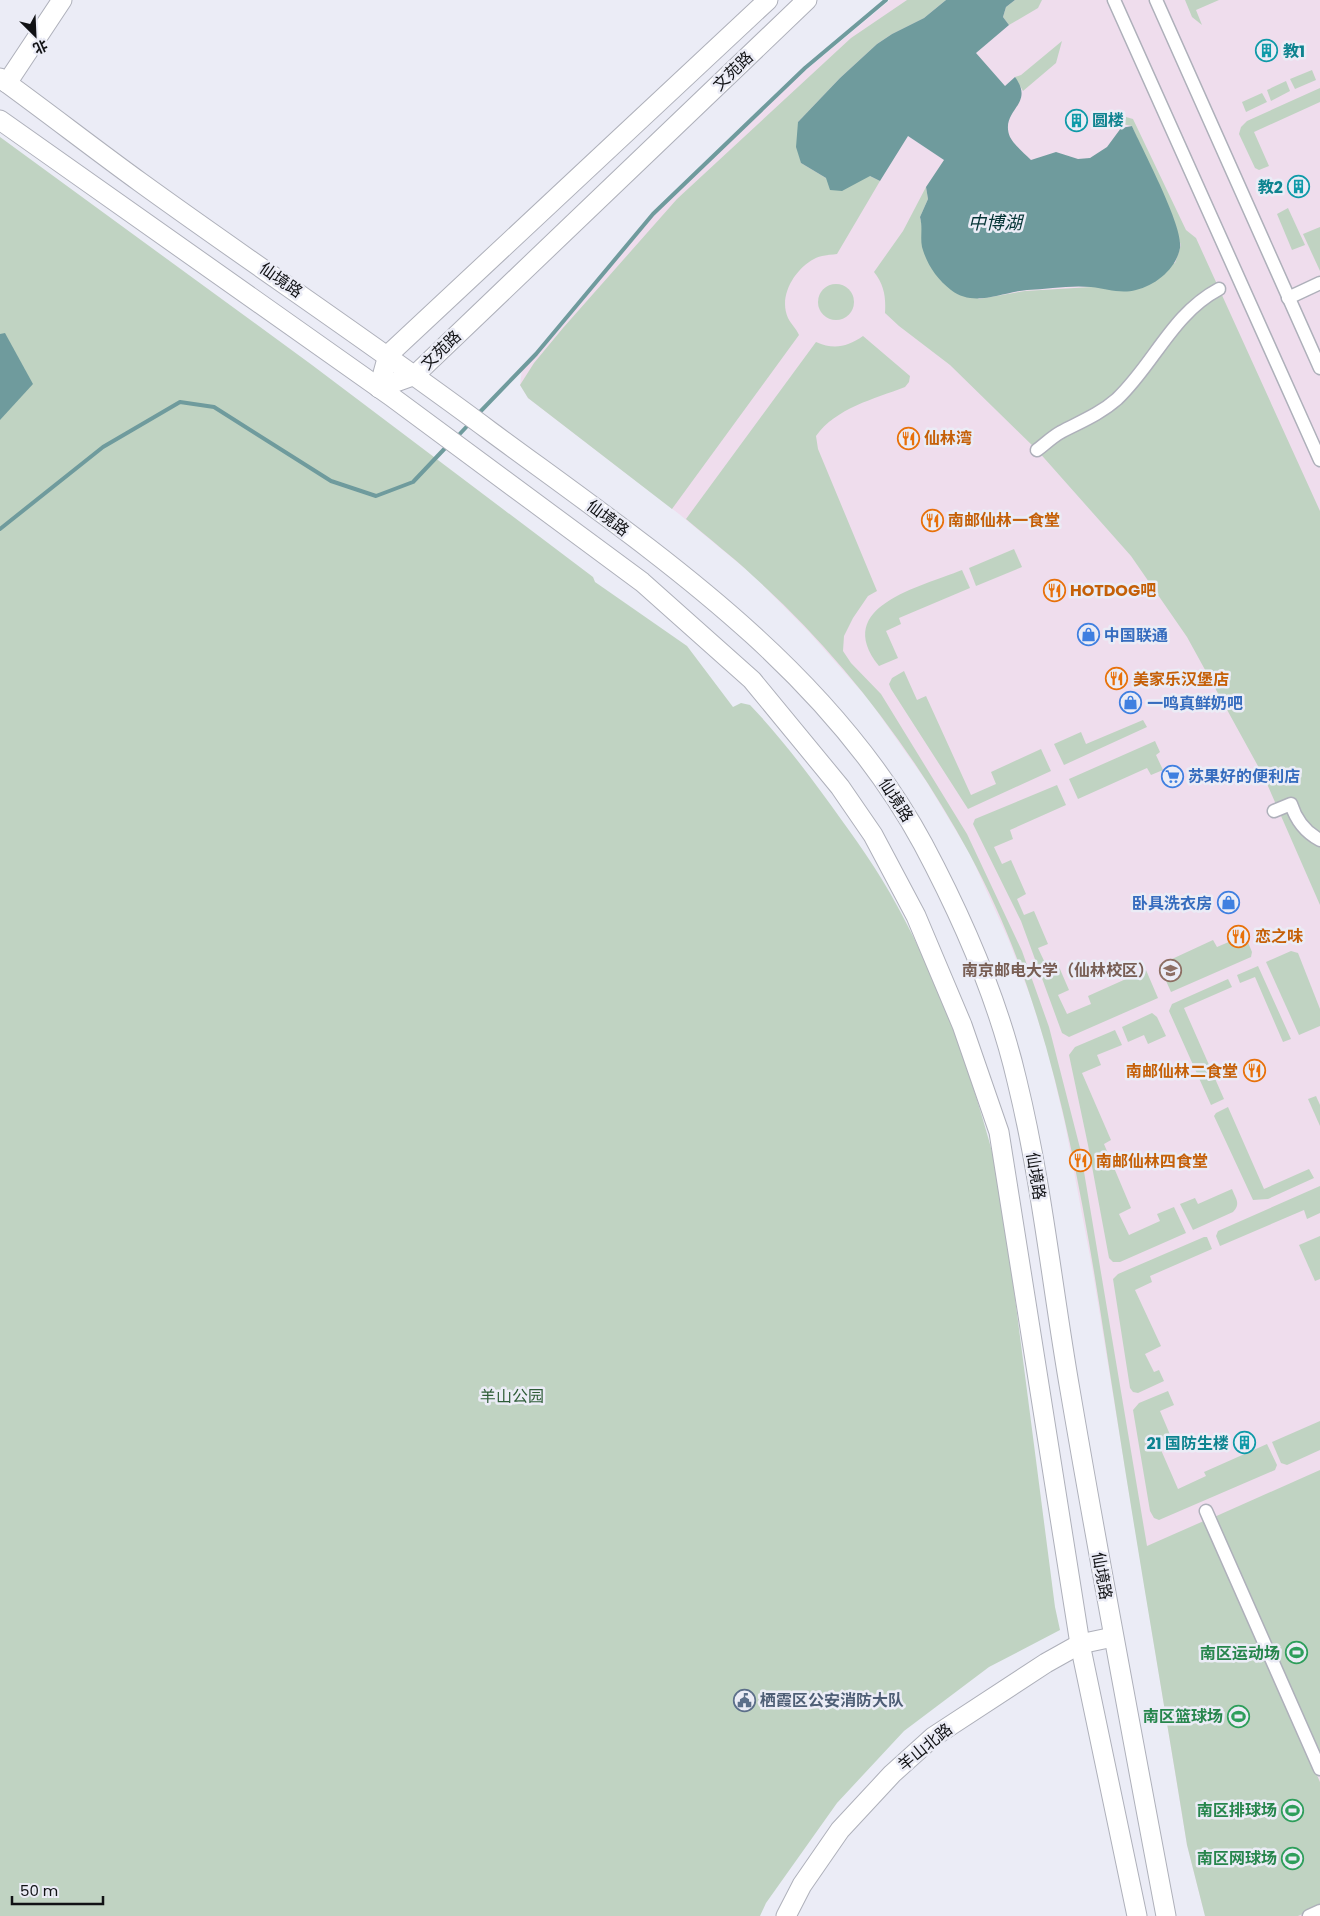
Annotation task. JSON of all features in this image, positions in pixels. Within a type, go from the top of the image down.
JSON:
[{"type":"main road","points":[[4,80],[62,0]]},
{"type":"main road","name":"文苑路","points":[[388,355],[768,0]]},
{"type":"main road","name":"文苑路","points":[[379,388],[415,375],[808,0]]},
{"type":"main road","name":"仙境路","points":[[4,80],[142,183],[388,355],[654,552],[745,628],[809,688],[867,758],[896,799],[922,841],[964,928],[996,1007],[1016,1076],[1030,1135],[1066,1366],[1166,1916]]},
{"type":"main road","name":"仙境路","points":[[0,120],[379,388],[642,582],[752,680],[851,803],[873,835],[916,916],[962,1024],[999,1132],[1080,1644],[1137,1916]]},
{"type":"main road","points":[[379,388],[388,355]]},
{"type":"main road","name":"羊山北路","points":[[786,1916],[802,1885],[840,1830],[892,1774],[932,1737],[1046,1663],[1080,1644],[1114,1637]]},
{"type":"street","points":[[1114,0],[1320,460]]},
{"type":"street","points":[[1156,0],[1320,368]]},
{"type":"street","points":[[1288,298],[1320,283]]},
{"type":"street","points":[[1037,450],[1060,433],[1097,414],[1116,400],[1145,368],[1181,318],[1192,306],[1219,289]]},
{"type":"street","points":[[1274,811],[1291,804],[1294,813],[1306,831],[1320,840]]},
{"type":"street","points":[[1206,1511],[1320,1769]]},
{"type":"street","points":[[1309,1916],[1320,1911]]},
{"type":"shaded area","name":"南京邮电大学（仙林校区）","points":[[890,0],[1320,0],[1320,1916],[1205,1916],[1187,1845],[1092,1267],[1065,1124],[1048,1052],[1031,998],[1009,941],[970,854],[926,781],[869,700],[809,632],[754,576],[679,514],[528,398],[520,385],[522,369],[653,214],[806,70]]},
{"type":"green space","points":[[907,0],[946,0],[924,18],[877,44],[840,78],[798,122],[801,163],[826,178],[870,176],[880,181],[837,254],[816,258],[795,276],[787,292],[785,310],[799,335],[672,509],[528,398],[520,385],[534,363],[563,328],[677,199],[851,38]]},
{"type":"green space","points":[[1015,0],[1042,0],[1038,8],[1009,25],[1003,17],[1006,7]]},
{"type":"green space","points":[[1185,0],[1219,0],[1196,10],[1202,25],[1192,17]]},
{"type":"green space","points":[[1062,41],[1056,63],[1023,91],[1015,77],[1021,75]]},
{"type":"green space","points":[[1312,70],[1316,80],[1295,89],[1290,79]]},
{"type":"green space","points":[[1286,81],[1290,91],[1271,101],[1267,90]]},
{"type":"green space","points":[[1320,88],[1320,102],[1254,132],[1269,166],[1259,170],[1255,168],[1239,134],[1241,127],[1247,121]]},
{"type":"green space","points":[[1262,93],[1267,102],[1246,112],[1242,102]]},
{"type":"green space","points":[[1126,117],[1133,119],[1186,230],[1196,238],[1320,511],[1320,905],[1264,777],[1187,637],[1131,556],[1037,450],[950,365],[885,313],[884,291],[874,272],[903,231],[926,187],[928,199],[920,217],[926,256],[979,299],[1025,291],[1091,287],[1175,263],[1181,245],[1132,126],[1122,124]]},
{"type":"green space","name":"羊山公园","points":[[0,137],[312,365],[593,577],[595,582],[687,646],[733,707],[741,703],[750,705],[769,726],[840,818],[890,893],[941,997],[968,1071],[1000,1182],[1055,1607],[1060,1630],[989,1667],[904,1731],[837,1803],[766,1903],[760,1916],[0,1916]]},
{"type":"green space","points":[[1288,208],[1305,245],[1292,250],[1277,214]]},
{"type":"green space","points":[[1320,227],[1320,271],[1303,234]]},
{"type":"green space","points":[[836,284],[843,285],[849,289],[853,295],[853,309],[849,315],[843,319],[836,320],[829,319],[823,315],[819,309],[818,302],[819,295],[823,289],[829,285]]},
{"type":"green space","points":[[863,336],[910,376],[909,382],[905,387],[868,400],[845,411],[824,426],[816,436],[818,449],[877,591],[868,596],[853,618],[844,636],[843,651],[851,663],[881,694],[967,834],[1022,951],[1049,1027],[1080,1148],[1147,1546],[1206,1520],[1320,1782],[1320,1906],[1298,1916],[1205,1916],[1187,1845],[1082,1201],[1067,1128],[1049,1057],[1027,987],[1001,919],[969,853],[947,815],[924,777],[873,705],[816,638],[785,606],[737,561],[686,519],[816,342],[835,347],[846,345]]},
{"type":"green space","points":[[1014,549],[1022,567],[976,586],[969,568]]},
{"type":"green space","points":[[962,570],[970,588],[899,618],[901,624],[886,631],[898,658],[879,666],[867,645],[866,628],[873,614],[887,602],[905,592]]},
{"type":"green space","points":[[904,671],[917,700],[926,696],[971,795],[996,784],[991,772],[1041,749],[1051,771],[968,809],[891,689],[889,684],[892,678]]},
{"type":"green space","points":[[1143,720],[1147,727],[1064,765],[1054,744],[1081,732],[1086,744]]},
{"type":"green space","points":[[1155,741],[1160,752],[1156,755],[1163,770],[1151,775],[1147,768],[1078,799],[1069,779]]},
{"type":"green space","points":[[1057,785],[1066,805],[1010,830],[1013,839],[994,847],[1002,864],[1011,860],[1026,894],[1017,899],[1024,915],[1034,911],[1048,944],[1038,948],[1046,965],[1056,960],[1069,990],[1058,995],[1067,1014],[1091,1004],[1088,996],[1146,970],[1158,998],[1069,1037],[1062,1033],[1021,921],[973,824],[975,819]]},
{"type":"green space","points":[[1245,935],[1252,952],[1251,957],[1171,992],[1159,965],[1213,940],[1217,947]]},
{"type":"green space","points":[[1291,951],[1298,953],[1320,1009],[1320,1026],[1299,1035],[1266,962]]},
{"type":"green space","points":[[1258,966],[1291,1039],[1283,1042],[1255,977],[1240,983],[1237,975]]},
{"type":"green space","points":[[1228,979],[1232,987],[1184,1008],[1224,1099],[1211,1105],[1169,1011],[1172,1004]]},
{"type":"green space","points":[[1152,1013],[1157,1017],[1166,1036],[1148,1044],[1144,1035],[1128,1042],[1122,1027]]},
{"type":"green space","points":[[1115,1030],[1122,1045],[1097,1055],[1101,1065],[1082,1073],[1111,1140],[1104,1144],[1131,1208],[1119,1214],[1129,1235],[1160,1221],[1157,1214],[1174,1207],[1186,1233],[1120,1262],[1113,1262],[1109,1258],[1069,1055],[1075,1047]]},
{"type":"green space","points":[[1316,1096],[1320,1105],[1320,1126],[1308,1099]]},
{"type":"green space","points":[[1228,1107],[1264,1189],[1309,1169],[1314,1178],[1268,1199],[1253,1200],[1214,1116]]},
{"type":"green space","points":[[1320,1186],[1320,1213],[1307,1219],[1304,1210],[1220,1246],[1216,1236],[1218,1231]]},
{"type":"green space","points":[[1232,1189],[1237,1204],[1233,1212],[1193,1230],[1180,1204],[1195,1198],[1198,1204]]},
{"type":"green space","points":[[1320,1236],[1320,1279],[1315,1281],[1299,1245]]},
{"type":"green space","points":[[1207,1237],[1212,1249],[1150,1276],[1152,1282],[1135,1290],[1161,1346],[1145,1354],[1154,1372],[1159,1370],[1164,1381],[1138,1393],[1133,1392],[1130,1388],[1113,1279],[1118,1274]]},
{"type":"green space","points":[[1168,1391],[1174,1405],[1160,1411],[1171,1437],[1158,1443],[1178,1489],[1206,1476],[1204,1472],[1267,1444],[1277,1465],[1275,1470],[1159,1520],[1154,1518],[1150,1511],[1133,1410],[1139,1403]]},
{"type":"green space","points":[[1320,1421],[1320,1450],[1287,1465],[1281,1463],[1272,1442]]},
{"type":"green space","name":"南区运动场","points":[[1320,1470],[1320,1760],[1212,1518]]},
{"type":"water","name":"中博湖","points":[[946,0],[1015,0],[1006,7],[1003,17],[1009,25],[976,53],[1005,86],[1015,77],[1022,94],[1009,120],[1008,128],[1012,140],[1031,160],[1056,152],[1078,159],[1090,158],[1107,147],[1121,128],[1132,126],[1169,206],[1176,223],[1179,238],[1180,248],[1178,256],[1170,269],[1158,280],[1143,288],[1130,291],[1075,286],[1018,291],[988,298],[969,298],[951,290],[937,276],[927,260],[921,243],[920,217],[928,199],[926,187],[944,160],[908,136],[880,181],[870,176],[842,191],[830,190],[826,178],[801,163],[796,147],[798,122],[840,78],[877,44],[924,18]]},
{"type":"water","points":[[5,333],[33,384],[0,420],[0,334]]},
{"type":"waterway","points":[[478,414],[536,354],[653,214],[805,68],[886,0]]},
{"type":"waterway","points":[[0,529],[103,447],[180,402],[214,407],[331,481],[376,496],[413,482],[449,444]]},
{"type":"waterway","points":[[456,438],[470,423]]},
{"type":"place","name":"教1","points":[[1267,51]]},
{"type":"place","name":"圆楼","points":[[1076,120]]},
{"type":"place","name":"教2","points":[[1299,187]]},
{"type":"place","name":"仙林湾","points":[[908,438]]},
{"type":"place","name":"南邮仙林一食堂","points":[[932,520]]},
{"type":"place","name":"HOTDOG吧","points":[[1054,590]]},
{"type":"place","name":"中国联通","points":[[1088,635]]},
{"type":"place","name":"美家乐汉堡店","points":[[1117,679]]},
{"type":"place","name":"一鸣真鲜奶吧","points":[[1131,703]]},
{"type":"place","name":"苏果好的便利店","points":[[1172,776]]},
{"type":"place","name":"卧具洗衣房","points":[[1228,903]]},
{"type":"place","name":"恋之味","points":[[1239,936]]},
{"type":"place","name":"南京邮电大学（仙林校区）","points":[[1170,970]]},
{"type":"place","name":"南邮仙林二食堂","points":[[1254,1071]]},
{"type":"place","name":"南邮仙林四食堂","points":[[1080,1161]]},
{"type":"place","name":"21 国防生楼","points":[[1245,1443]]},
{"type":"place","name":"南区运动场","points":[[1296,1653]]},
{"type":"place","name":"栖霞区公安消防大队","points":[[744,1700]]},
{"type":"place","name":"南区篮球场","points":[[1239,1716]]},
{"type":"place","name":"南区排球场","points":[[1293,1810]]},
{"type":"place","name":"南区网球场","points":[[1293,1858]]}]
